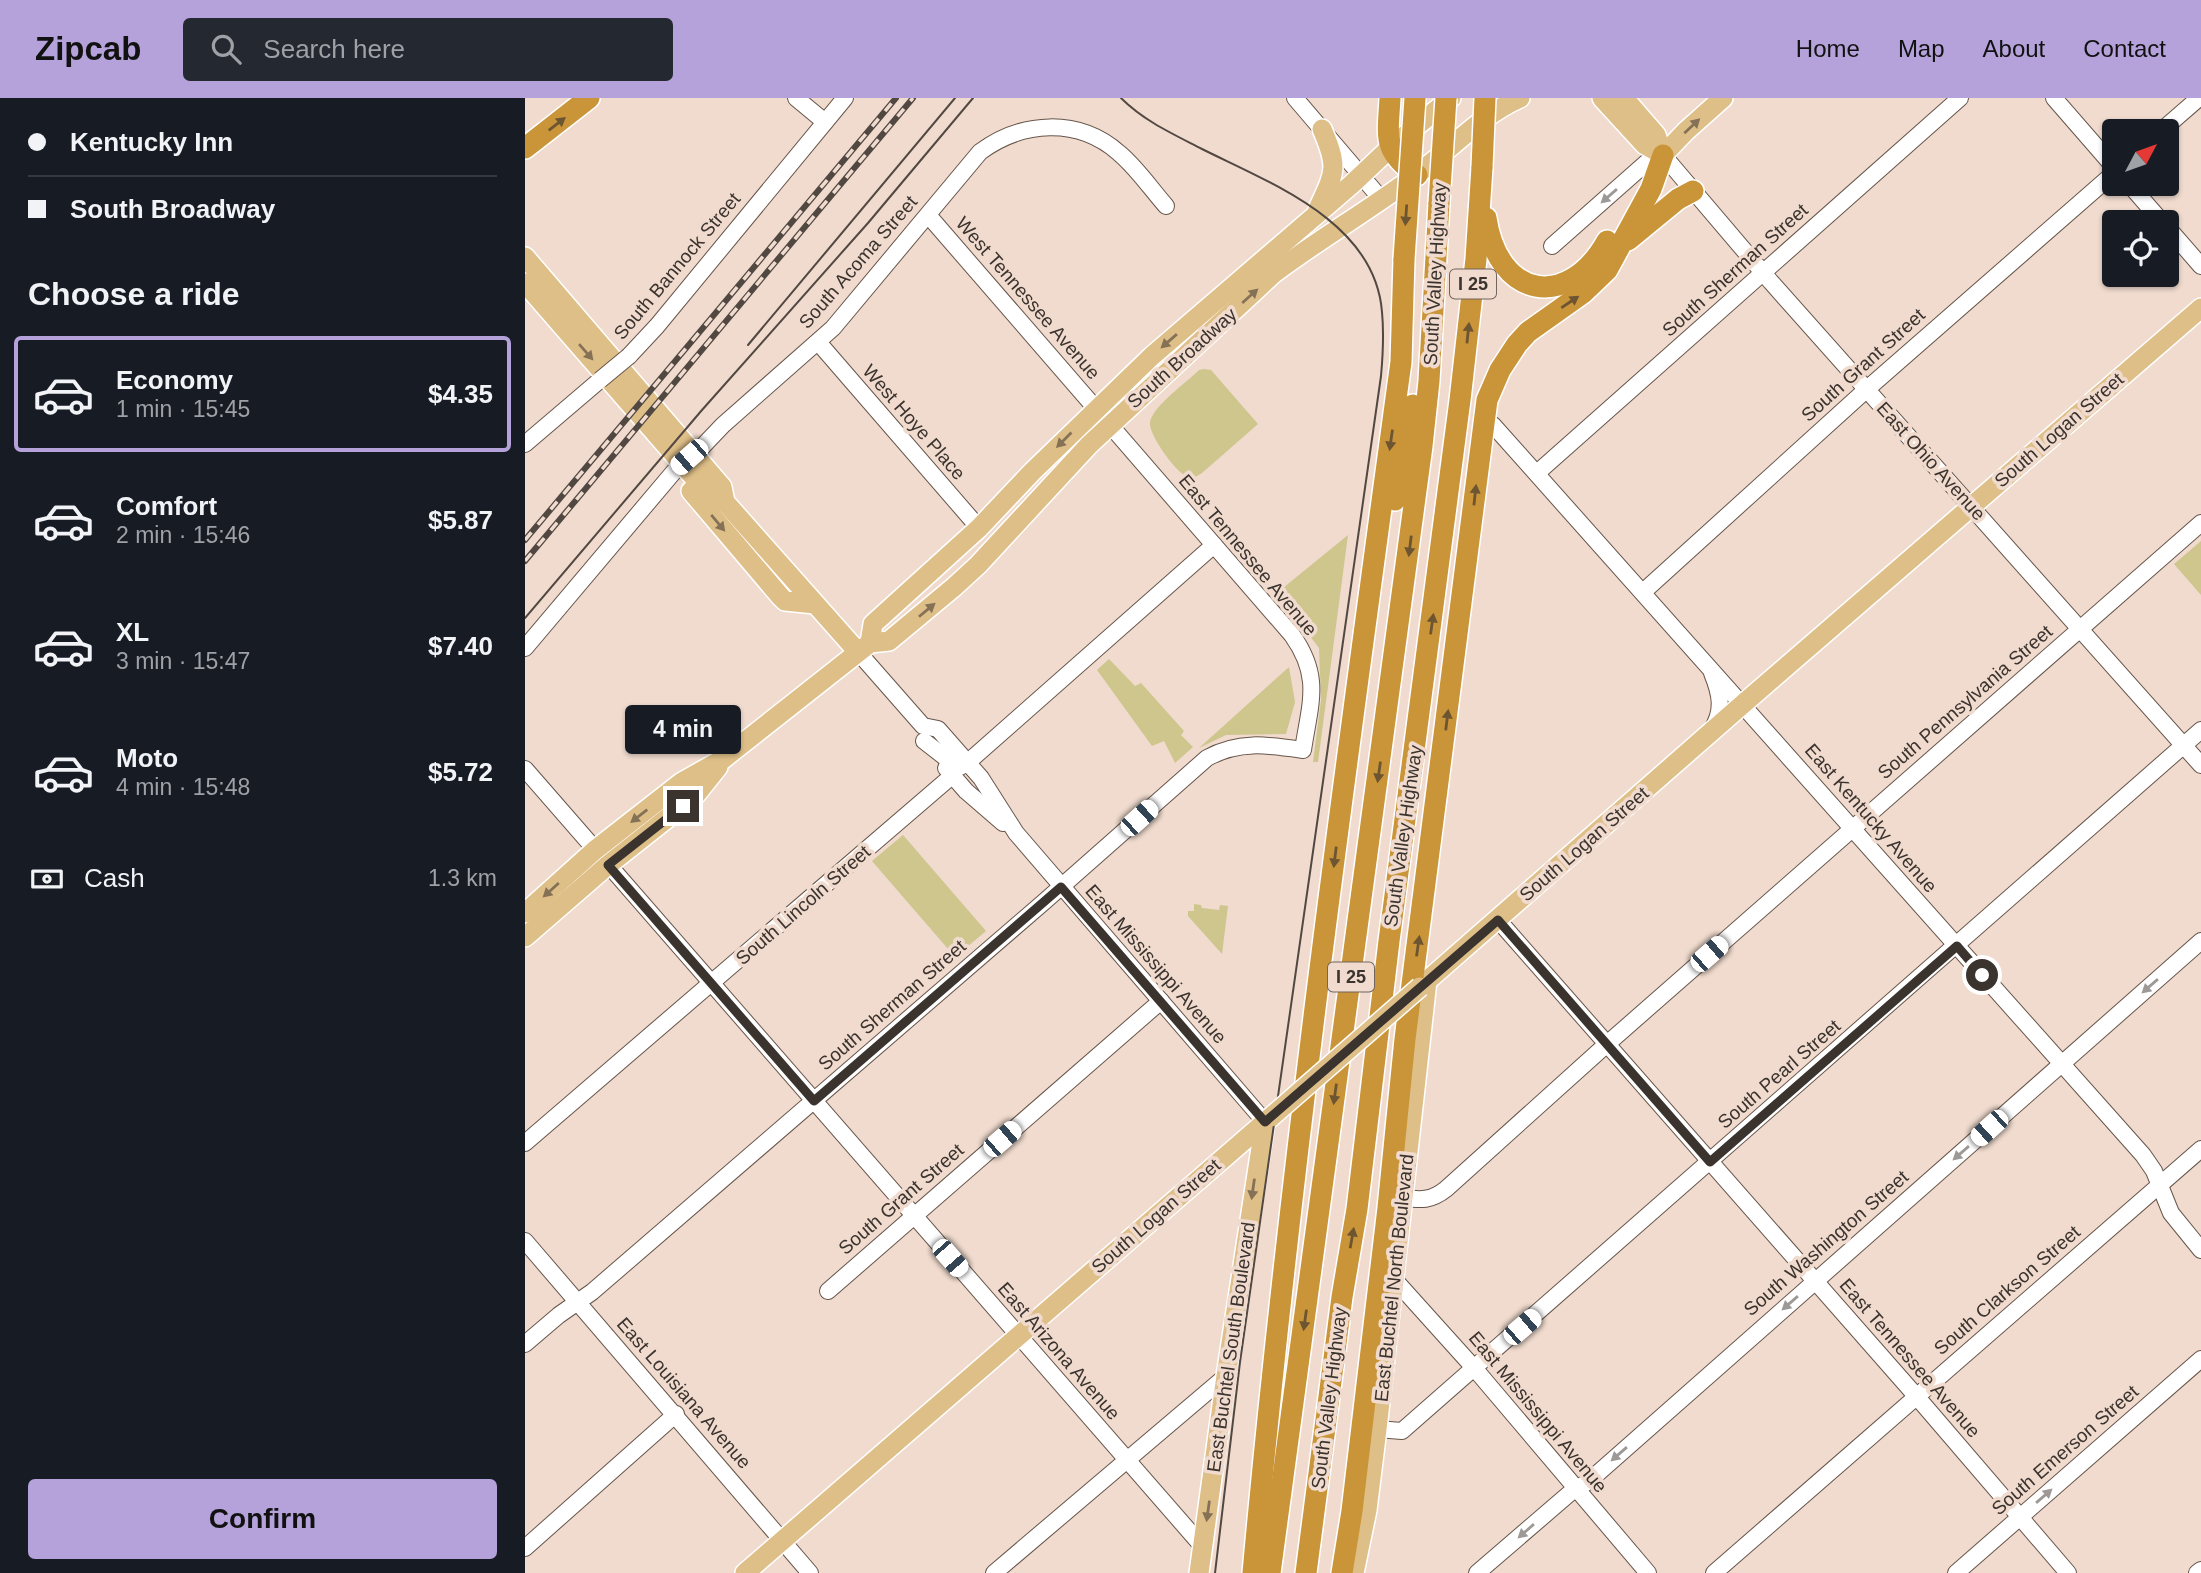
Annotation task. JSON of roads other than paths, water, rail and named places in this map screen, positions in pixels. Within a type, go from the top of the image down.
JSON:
[{"type":"highway","points":[[525,148],[589,98]]},
{"type":"highway","points":[[1390,98],[1388,126],[1391,147],[1395,157],[1417,175]]},
{"type":"highway","points":[[1253,1573],[1269,1399],[1311,1046],[1401,362],[1403,259],[1415,98]]},
{"type":"highway","name":"South Valley Highway","points":[[1270,1573],[1422,446],[1429,381],[1436,236],[1448,98]]},
{"type":"highway","name":"South Valley Highway","points":[[1306,1573],[1342,1297],[1357,1209],[1389,941],[1460,400],[1476,259],[1487,98]]},
{"type":"highway","points":[[1482,167],[1488,231],[1504,268],[1522,282],[1548,286],[1573,279],[1585,271],[1602,251],[1650,167],[1663,155]]},
{"type":"highway","points":[[1341,1573],[1354,1498],[1405,1039],[1487,400],[1500,370],[1517,344],[1541,321],[1594,284],[1607,270],[1651,189],[1663,155]]},
{"type":"highway","points":[[1618,248],[1678,199],[1693,191]]},
{"type":"highway","points":[[1357,692],[1406,451],[1436,236]]},
{"type":"highway","points":[[1341,1573],[1341,1510],[1399,974],[1389,941]]},
{"type":"highway","points":[[1238,1573],[1271,1285],[1311,1046]]},
{"type":"main road","name":"South Broadway","points":[[864,647],[873,624],[979,528],[1096,409],[1161,348],[1448,98]]},
{"type":"main road","points":[[1453,146],[1468,118],[1487,98]]},
{"type":"main road","name":"South Broadway","points":[[525,913],[694,797],[723,759],[864,647],[889,641],[954,587],[978,565],[1089,445],[1273,274],[1417,175],[1495,112],[1520,98]]},
{"type":"main road","name":"East Ohio Avenue","points":[[1602,98],[1645,145],[1663,155]]},
{"type":"main road","name":"East Ohio Avenue","points":[[1624,98],[1654,132],[1663,155]]},
{"type":"main road","points":[[1663,155],[1723,98]]},
{"type":"main road","points":[[1314,216],[1331,180],[1334,162],[1322,129]]},
{"type":"main road","points":[[525,257],[722,488],[725,502]]},
{"type":"main road","points":[[525,271],[562,309],[583,326]]},
{"type":"main road","points":[[525,283],[711,497],[725,502],[815,604],[864,647]]},
{"type":"main road","name":"South Logan Street","points":[[745,1573],[2201,308]]},
{"type":"main road","points":[[676,470],[785,601],[815,604]]},
{"type":"main road","name":"South Broadway","points":[[525,937],[602,858]]},
{"type":"main road","name":"East Buchtel North Boulevard","points":[[1354,1573],[1367,1510],[1377,1429],[1403,1198],[1423,984]]},
{"type":"main road","name":"East Buchtel South Boulevard","points":[[1199,1573],[1226,1376],[1268,1119]]},
{"type":"street","points":[[796,98],[825,122]]},
{"type":"street","name":"South Bannock Street","points":[[525,444],[629,356],[657,326],[845,98]]},
{"type":"street","points":[[1295,98],[1382,200]]},
{"type":"street","name":"South Sherman Street","points":[[1537,473],[1960,98]]},
{"type":"street","points":[[2054,98],[2102,153]]},
{"type":"street","points":[[2175,119],[2199,98]]},
{"type":"street","name":"South Acoma Street","points":[[525,648],[676,470],[833,328],[980,152],[1009,135],[1041,127],[1075,130],[1106,143],[1125,159],[1166,206]]},
{"type":"street","points":[[1552,246],[1646,163],[1663,155]]},
{"type":"street","name":"East Ohio Avenue","points":[[1663,155],[1763,272],[2201,765]]},
{"type":"street","name":"South Grant Street","points":[[1643,592],[1867,389],[2102,183]]},
{"type":"street","points":[[2139,196],[2152,210]]},
{"type":"street","name":"West Tennessee Avenue","points":[[928,215],[1096,409]]},
{"type":"street","points":[[2179,241],[2201,267]]},
{"type":"street","name":"West Hoye Place","points":[[818,342],[979,528]]},
{"type":"street","name":"East Tennessee Avenue","points":[[1096,409],[1292,635],[1308,661],[1311,696],[1303,750]]},
{"type":"street","name":"East Kentucky Avenue","points":[[1493,425],[2143,1155],[2151,1165],[2171,1213],[2201,1250]]},
{"type":"street","name":"South Pennsylvania Street","points":[[1403,1198],[1426,1200],[1439,1195],[1607,1044],[2201,523]]},
{"type":"street","points":[[967,763],[1214,545]]},
{"type":"street","name":"East Mississippi Avenue","points":[[864,647],[966,791],[1016,833]]},
{"type":"street","points":[[1708,664],[1719,692],[1721,706],[1708,735]]},
{"type":"street","name":"East Mississippi Avenue","points":[[924,734],[938,729],[981,778],[1016,833],[1061,887],[1268,1119]]},
{"type":"street","name":"South Pearl Street","points":[[1377,1429],[1402,1431],[2201,730]]},
{"type":"street","name":"South Sherman Street","points":[[525,1344],[592,1292],[1199,765],[1216,753],[1235,746],[1258,744],[1303,750]]},
{"type":"street","name":"East Arizona Avenue","points":[[525,769],[1203,1547]]},
{"type":"street","name":"South Lincoln Street","points":[[525,1143],[953,775]]},
{"type":"street","name":"East Tennessee Avenue","points":[[1498,920],[2068,1573]]},
{"type":"street","name":"South Washington Street","points":[[1477,1573],[1589,1481],[2201,941]]},
{"type":"street","name":"South Grant Street","points":[[828,1291],[1161,1001]]},
{"type":"street","name":"South Clarkson Street","points":[[1714,1573],[2201,1149]]},
{"type":"street","name":"East Louisiana Avenue","points":[[525,1241],[810,1573]]},
{"type":"street","name":"East Mississippi Avenue","points":[[1394,1279],[1475,1368],[1648,1573]]},
{"type":"street","name":"South Emerson Street","points":[[1956,1573],[2201,1359]]},
{"type":"street","points":[[995,1573],[1226,1376]]},
{"type":"street","points":[[525,1548],[676,1414]]},
{"type":"tram line","points":[[748,345],[955,98]]},
{"type":"tram line","points":[[525,618],[973,98]]},
{"type":"tram line","points":[[1121,98],[1159,127],[1288,192],[1340,230],[1361,253],[1375,281],[1383,320],[1381,376],[1240,1362],[1215,1573]]},
{"type":"railway","points":[[525,540],[896,98]]},
{"type":"railway","points":[[525,561],[913,98]]}]
